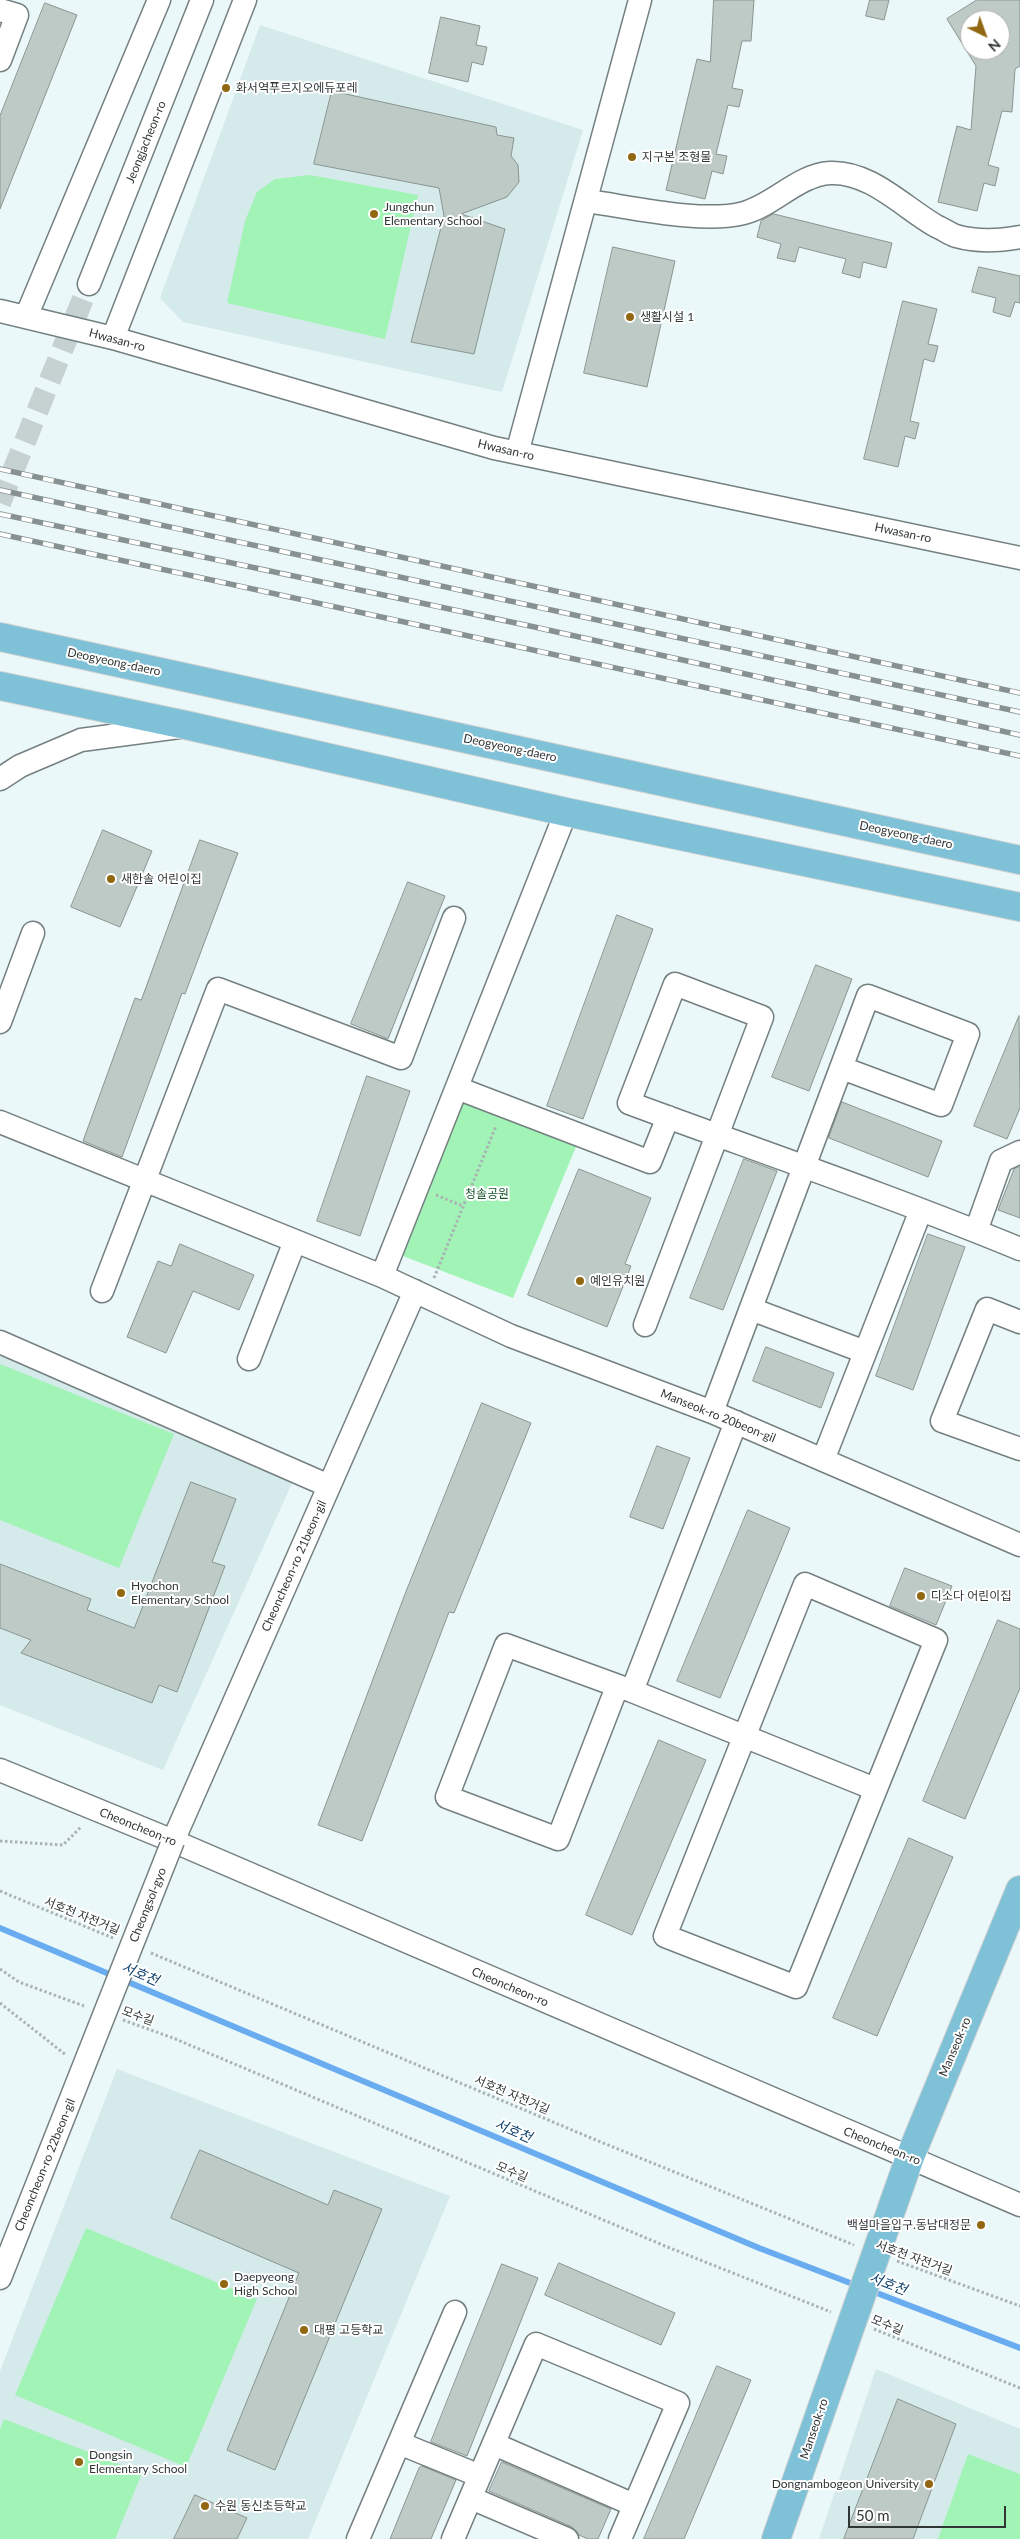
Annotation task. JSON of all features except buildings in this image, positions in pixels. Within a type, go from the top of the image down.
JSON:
[{"type":"main road","name":"Deogyeong-daero","points":[[0,637],[1020,860]]},
{"type":"main road","points":[[0,686],[190,726],[566,812],[1020,908]]},
{"type":"main road","name":"Manseok-ro","points":[[776,2539],[910,2157],[1020,1890]]},
{"type":"street","points":[[26,317],[158,0]]},
{"type":"street","name":"Jeongjacheon-ro","points":[[89,284],[202,0]]},
{"type":"street","points":[[113,338],[245,0]]},
{"type":"street","points":[[517,453],[587,201],[640,0]]},
{"type":"street","points":[[0,10],[17,15],[0,60]]},
{"type":"street","points":[[587,201],[714,218],[746,213],[808,180],[829,173],[858,177],[883,190],[917,215],[955,236],[999,242],[1020,237]]},
{"type":"street","name":"Hwasan-ro","points":[[0,311],[113,338],[517,453],[1020,558]]},
{"type":"street","points":[[0,778],[20,766],[81,740],[190,726]]},
{"type":"street","points":[[382,1276],[566,812]]},
{"type":"street","points":[[102,1291],[218,990],[401,1058],[454,918]]},
{"type":"street","points":[[0,1022],[33,934]]},
{"type":"street","points":[[645,1325],[716,1135],[762,1017],[675,984],[629,1102],[716,1135],[804,1166],[1020,1249]]},
{"type":"street","points":[[712,1412],[868,996],[968,1034],[941,1105],[842,1068]]},
{"type":"street","points":[[458,1088],[650,1162],[668,1117]]},
{"type":"street","name":"Manseok-ro 20beon-gil","points":[[0,1122],[382,1276],[511,1336],[712,1412],[1020,1545]]},
{"type":"street","points":[[976,1231],[1001,1161],[1020,1152]]},
{"type":"street","points":[[822,1460],[921,1210]]},
{"type":"street","points":[[249,1359],[295,1241]]},
{"type":"street","name":"Cheoncheon-ro 21beon-gil","points":[[174,1841],[328,1486],[420,1294]]},
{"type":"street","points":[[751,1309],[865,1352]]},
{"type":"street","points":[[1020,1322],[987,1309],[942,1421],[1020,1449]]},
{"type":"street","points":[[0,1342],[328,1486]]},
{"type":"street","points":[[736,1422],[624,1689],[558,1839],[447,1797],[506,1644],[624,1689],[875,1789]]},
{"type":"street","points":[[805,1584],[936,1640],[875,1789],[796,1987],[665,1936],[805,1584]]},
{"type":"street","name":"Cheoncheon-ro","points":[[0,1770],[174,1841],[1020,2205]]},
{"type":"street","name":"Cheongsol-gyo","points":[[86,2061],[174,1841]]},
{"type":"street","name":"Cheoncheon-ro 22beon-gil","points":[[0,2278],[86,2061]]},
{"type":"street","points":[[358,2539],[455,2312]]},
{"type":"street","points":[[453,2539],[536,2344],[678,2403],[620,2539]]},
{"type":"street","points":[[399,2443],[480,2476]]},
{"type":"street","points":[[494,2444],[634,2505]]},
{"type":"street","points":[[471,2498],[567,2539]]},
{"type":"path","points":[[420,1294],[463,1206],[504,1106]]},
{"type":"path","points":[[418,1187],[463,1206]]},
{"type":"path","points":[[0,1841],[64,1845],[98,1810]]},
{"type":"path","name":"서호천 자전거길","points":[[0,1891],[118,1940]]},
{"type":"path","name":"서호천 자전거길","points":[[146,1951],[591,2138],[855,2246]]},
{"type":"path","points":[[0,1969],[19,1982],[92,2008]]},
{"type":"path","points":[[0,2003],[86,2061]]},
{"type":"path","name":"모수길","points":[[118,2018],[173,2038],[665,2246],[838,2315]]},
{"type":"path","name":"서호천 자전거길","points":[[892,2259],[1020,2306]]},
{"type":"path","name":"모수길","points":[[865,2326],[1020,2388]]},
{"type":"shaded area","name":"Jungchun Elementary School","points":[[260,25],[583,130],[502,392],[183,322],[160,298]]},
{"type":"shaded area","name":"Hyochon Elementary School","points":[[0,1352],[293,1481],[163,1770],[0,1705]]},
{"type":"shaded area","name":"Daepyeong High School","points":[[117,2069],[450,2196],[308,2539],[0,2539],[0,2371]]},
{"type":"shaded area","name":"Dongnambogeon University","points":[[876,2369],[1020,2429],[1020,2539],[819,2539]]},
{"type":"green space","points":[[310,175],[418,195],[385,339],[227,303],[245,221],[257,192],[275,179]]},
{"type":"green space","name":"청솔공원","points":[[461,1092],[578,1142],[513,1298],[395,1253]]},
{"type":"green space","points":[[0,1364],[174,1434],[119,1568],[0,1520]]},
{"type":"green space","points":[[86,2228],[257,2299],[186,2467],[15,2395]]},
{"type":"green space","points":[[4,2419],[142,2473],[115,2539],[0,2539],[0,2429]]},
{"type":"green space","points":[[968,2454],[1020,2474],[1020,2539],[938,2539]]},
{"type":"waterway","name":"서호천","points":[[0,1928],[759,2248],[858,2286]]},
{"type":"waterway","name":"서호천","points":[[869,2290],[1020,2348]]},
{"type":"tunnel","points":[[0,503],[89,284]]},
{"type":"railway","points":[[0,469],[1020,693]]},
{"type":"railway","points":[[0,490],[1020,712]]},
{"type":"railway","points":[[0,514],[530,626],[1020,735]]},
{"type":"railway","points":[[0,534],[1020,756]]},
{"type":"place","name":"화서역푸르지오에듀포레","points":[[226,88]]},
{"type":"place","name":"지구본 조형물","points":[[632,157]]},
{"type":"place","name":"Jungchun Elementary School","points":[[374,214]]},
{"type":"place","name":"생활시설 1","points":[[630,317]]},
{"type":"place","name":"새한솔 어린이집","points":[[111,879]]},
{"type":"place","name":"예인유치원","points":[[580,1281]]},
{"type":"place","name":"Hyochon Elementary School","points":[[121,1593]]},
{"type":"place","name":"디소다 어린이집","points":[[921,1596]]},
{"type":"place","name":"백설마을입구.동남대정문","points":[[981,2225]]},
{"type":"place","name":"Daepyeong High School","points":[[224,2284]]},
{"type":"place","name":"대평 고등학교","points":[[304,2330]]},
{"type":"place","name":"Dongsin Elementary School","points":[[79,2462]]},
{"type":"place","name":"Dongnambogeon University","points":[[929,2484]]},
{"type":"place","name":"수원 동신초등학교","points":[[205,2506]]}]
